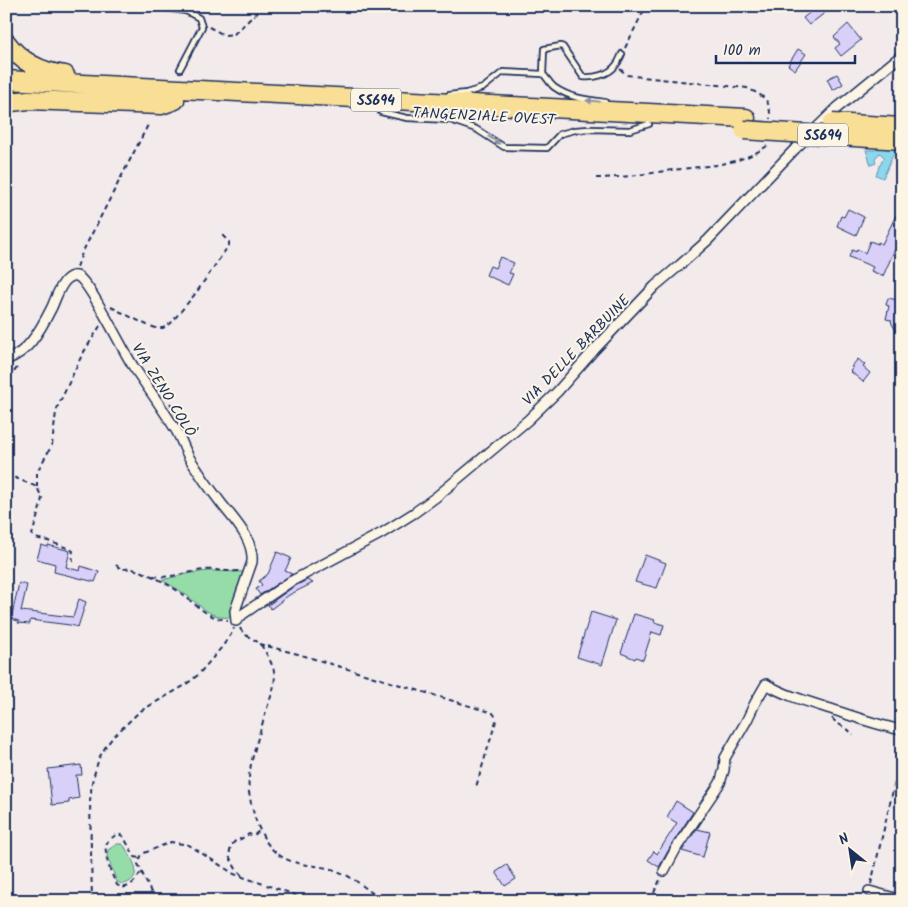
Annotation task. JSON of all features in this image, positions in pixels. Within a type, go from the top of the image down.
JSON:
[{"type":"highway","points":[[6,42],[24,60],[35,67],[49,72],[63,75],[172,84],[181,95],[161,105],[28,100],[6,104]]},
{"type":"highway","name":"TANGENZIALE OVEST","points":[[6,80],[181,95],[378,106],[639,114],[902,140]]},
{"type":"highway","name":"TANGENZIALE OVEST","points":[[6,91],[181,95]]},
{"type":"highway","name":"TANGENZIALE OVEST","points":[[745,124],[902,127]]},
{"type":"street","name":"VIA DELLE BARBUINE","points":[[236,621],[243,614],[290,582],[382,533],[414,513],[436,497],[528,420],[557,392],[655,286],[708,240],[802,142],[837,108],[902,55]]},
{"type":"street","name":"VIA ZENO COLÒ","points":[[74,276],[83,280],[123,351],[178,434],[189,458],[236,521],[249,543],[253,557],[235,611],[236,621]]},
{"type":"street","points":[[6,360],[16,356],[30,343],[40,329],[64,283],[74,276]]},
{"type":"street","points":[[664,871],[677,847],[720,783],[725,758],[766,684],[778,691],[815,704],[882,726],[902,730]]},
{"type":"street","points":[[869,891],[902,900]]},
{"type":"lane","points":[[149,6],[186,12],[199,18],[202,27],[180,69]]},
{"type":"lane","points":[[610,103],[583,100],[553,86],[544,74],[544,49],[563,47],[583,77],[594,78],[616,66],[622,54]]},
{"type":"lane","points":[[446,95],[466,93],[483,88],[503,72],[544,74]]},
{"type":"lane","points":[[378,106],[395,95]]},
{"type":"lane","points":[[378,106],[407,118],[450,120],[476,129],[504,147],[546,148],[560,134],[575,130],[630,130],[639,114]]},
{"type":"path","points":[[200,22],[218,33],[230,35],[234,34],[264,6]]},
{"type":"path","points":[[622,54],[646,6]]},
{"type":"path","points":[[74,276],[82,253],[149,123]]},
{"type":"path","points":[[97,302],[147,325],[163,328],[172,323],[177,317],[229,245],[229,242],[221,234]]},
{"type":"path","points":[[73,561],[73,551],[70,549],[35,538],[32,535],[42,498],[38,487],[37,472],[52,446],[58,406],[82,355],[106,318]]},
{"type":"path","points":[[6,474],[38,487]]},
{"type":"path","points":[[116,565],[120,569],[138,570],[150,576],[178,591],[215,618],[236,621]]},
{"type":"path","points":[[150,576],[166,577],[194,571],[250,569]]},
{"type":"path","points":[[236,621],[242,633],[259,644],[493,713],[496,721],[476,787]]},
{"type":"path","points":[[92,901],[90,801],[92,782],[99,758],[114,736],[139,712],[184,686],[198,675],[232,633],[236,621]]},
{"type":"path","points":[[259,644],[270,660],[275,678],[249,778],[248,792],[260,830],[272,848],[283,858],[300,865],[330,869],[341,873],[359,883],[382,901]]},
{"type":"path","points":[[832,717],[836,723],[850,730],[853,735]]},
{"type":"path","points":[[869,891],[902,752]]},
{"type":"path","points":[[243,877],[230,859],[230,850],[236,840],[241,840],[249,834],[253,836],[260,830]]},
{"type":"path","points":[[140,858],[135,857],[123,836],[118,834],[108,841],[105,850],[106,857],[117,885],[121,888],[126,888],[131,885],[141,871]]},
{"type":"path","points":[[155,901],[138,864],[142,854],[171,842],[189,845],[197,849],[234,874],[310,901]]},
{"type":"path","points":[[650,901],[664,871]]},
{"type":"green space","points":[[209,571],[246,572],[231,617],[212,614],[162,580]]},
{"type":"green space","points":[[117,844],[122,844],[125,847],[133,861],[135,870],[133,878],[124,884],[117,882],[107,856],[108,850]]},
{"type":"water","points":[[885,139],[900,139],[883,178],[876,175],[882,160],[885,158],[880,153],[875,158],[876,163],[871,165],[866,150],[876,150]]},
{"type":"building","points":[[818,6],[826,12],[809,25],[803,18]]},
{"type":"building","points":[[848,24],[861,40],[841,56],[835,48],[840,44],[834,37]]},
{"type":"building","points":[[798,49],[806,54],[795,70],[788,65]]},
{"type":"building","points":[[837,74],[843,84],[833,90],[827,79]]},
{"type":"building","points":[[902,203],[902,243],[900,242],[895,249],[883,276],[871,271],[873,267],[849,257],[852,250],[856,252],[857,249],[865,253],[870,241],[882,244]]},
{"type":"building","points":[[848,209],[864,217],[856,235],[837,226],[841,216],[844,217]]},
{"type":"building","points":[[500,257],[514,263],[509,273],[513,274],[508,285],[486,275],[490,266],[495,268]]},
{"type":"building","points":[[888,298],[902,301],[902,340],[891,320],[886,319],[889,306],[886,305]]},
{"type":"building","points":[[858,359],[870,373],[863,382],[850,371]]},
{"type":"building","points":[[41,545],[70,551],[66,567],[80,571],[81,566],[99,572],[95,582],[54,572],[55,564],[37,559]]},
{"type":"building","points":[[277,552],[291,558],[285,571],[292,574],[260,595],[256,589],[262,585],[259,581],[268,574]]},
{"type":"building","points":[[645,555],[666,563],[657,588],[635,582]]},
{"type":"building","points":[[307,580],[313,583],[289,595],[271,609],[268,605],[293,587]]},
{"type":"building","points":[[19,583],[27,585],[21,611],[73,617],[79,599],[86,602],[78,627],[30,620],[30,624],[18,623],[19,621],[11,619]]},
{"type":"building","points":[[591,612],[616,620],[602,665],[577,657]]},
{"type":"building","points":[[634,614],[655,620],[654,622],[664,625],[661,635],[652,632],[643,660],[621,653]]},
{"type":"building","points":[[81,765],[82,775],[76,775],[79,798],[69,800],[69,803],[52,805],[48,769]]},
{"type":"building","points":[[676,801],[693,812],[659,867],[648,860],[654,851],[657,854],[677,823],[667,817]]},
{"type":"building","points":[[704,818],[697,829],[710,832],[703,857],[682,851]]},
{"type":"building","points":[[507,865],[516,879],[505,886],[496,872]]}]
